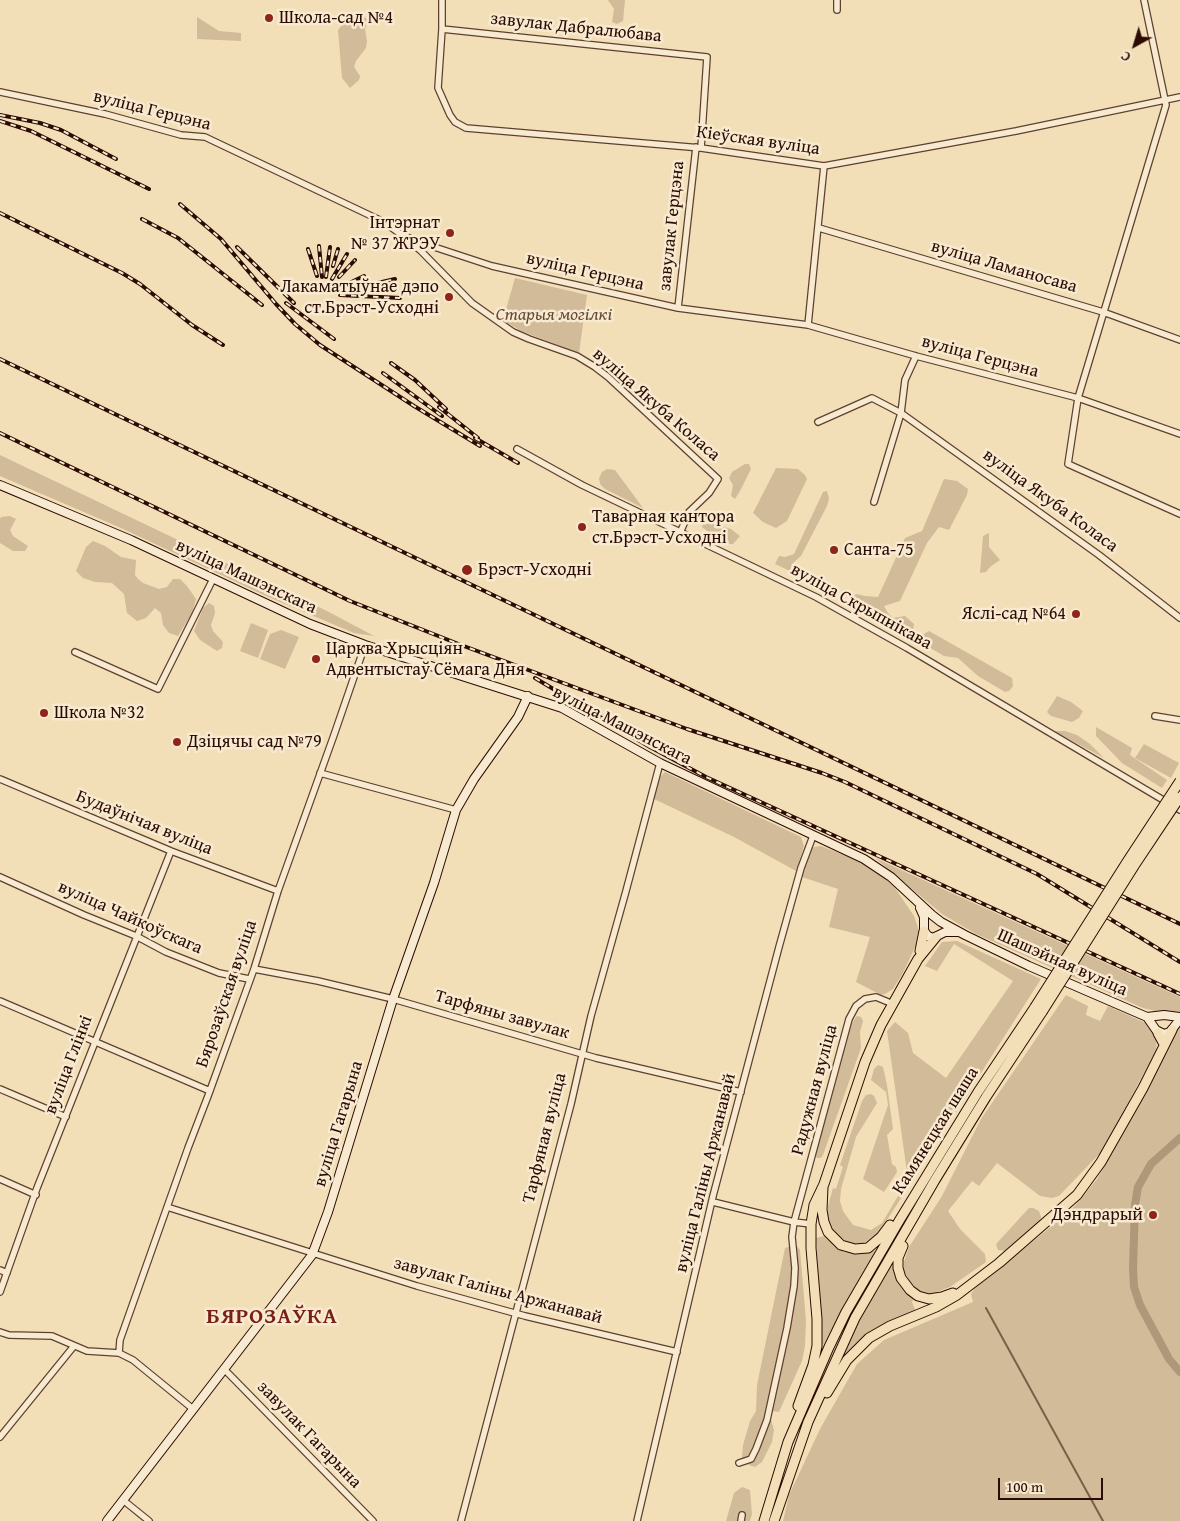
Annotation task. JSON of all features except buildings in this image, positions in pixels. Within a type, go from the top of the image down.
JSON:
[{"type":"main road","name":"вуліца Машэнскага","points":[[0,485],[93,523],[291,616],[365,645],[550,703],[573,714],[660,764],[872,863],[891,877],[939,921],[965,935]]},
{"type":"main road","name":"вуліца Гагарына","points":[[107,1521],[225,1370],[312,1254],[328,1212],[393,999],[434,883],[456,810],[477,773],[518,717],[528,696]]},
{"type":"main road","name":"Камянецкая шаша","points":[[764,1521],[788,1442],[846,1312],[931,1178],[986,1097],[1127,862],[1180,781]]},
{"type":"main road","name":"Камянецкая шаша","points":[[1038,1009],[1180,797]]},
{"type":"main road","name":"вуліца Машэнскага","points":[[912,896],[921,909],[924,928]]},
{"type":"main road","points":[[788,1442],[792,1423],[813,1365],[817,1346],[811,1224],[814,1205],[824,1184],[865,1062],[881,1025],[918,959],[943,928],[939,921],[930,919],[924,928],[923,944],[918,959]]},
{"type":"main road","points":[[924,928],[928,936],[952,932],[965,935]]},
{"type":"main road","name":"Шашэйная вуліца","points":[[965,935],[1029,966],[1147,1017],[1164,1016],[1180,1018]]},
{"type":"main road","points":[[1156,1030],[1155,1022],[1164,1016],[1172,1019],[1172,1029]]},
{"type":"main road","points":[[1147,1017],[1164,1044]]},
{"type":"main road","points":[[808,1422],[819,1409],[843,1365],[864,1342],[890,1326],[942,1304],[965,1289],[1054,1216],[1084,1187],[1132,1109],[1164,1044],[1180,1018]]},
{"type":"main road","points":[[1156,1030],[1164,1034],[1172,1029]]},
{"type":"main road","name":"Камянецкая шаша","points":[[774,1521],[808,1422],[855,1318],[931,1178]]},
{"type":"main road","points":[[824,1184],[822,1210],[828,1232],[841,1245],[863,1249],[868,1248],[882,1238],[915,1187],[931,1178],[931,1196],[900,1253],[899,1273],[910,1290],[924,1298],[942,1297],[965,1289]]},
{"type":"street","points":[[442,0],[442,29]]},
{"type":"street","points":[[837,0],[837,10]]},
{"type":"street","points":[[1144,0],[1166,105],[1078,398],[1068,464],[1180,514]]},
{"type":"street","name":"завулак Дабралюбава","points":[[442,29],[707,57]]},
{"type":"street","name":"Кіеўская вуліца","points":[[442,29],[438,88],[450,115],[460,126],[475,129],[698,148],[824,166],[1016,131],[1180,97]]},
{"type":"street","name":"завулак Герцэна","points":[[678,308],[698,148],[707,57]]},
{"type":"street","name":"вуліца Герцэна","points":[[0,92],[104,114],[181,135],[204,136],[384,222],[399,233],[422,243],[492,266],[678,308],[808,325],[916,356],[1078,398],[1180,434]]},
{"type":"street","points":[[808,325],[824,166]]},
{"type":"street","name":"вуліца Ламаносава","points":[[819,228],[1103,312],[1180,340]]},
{"type":"street","name":"вуліца Якуба Коласа","points":[[399,233],[420,250],[472,303],[513,332],[576,356],[594,367],[718,479],[709,493],[689,512],[680,533]]},
{"type":"street","points":[[874,502],[901,413],[905,380],[916,356]]},
{"type":"street","name":"вуліца Якуба Коласа","points":[[818,422],[872,398],[901,413],[1099,555],[1180,618]]},
{"type":"street","name":"вуліца Скрыпнікава","points":[[517,449],[582,485],[816,598],[895,641],[1180,810]]},
{"type":"street","points":[[75,652],[158,689],[213,579]]},
{"type":"street","name":"Бярозаўская вуліца","points":[[120,1353],[120,1340],[254,969],[278,891],[365,645]]},
{"type":"street","points":[[1155,716],[1180,720]]},
{"type":"street","name":"Тарфяная вуліца","points":[[462,1521],[571,1104],[581,1054],[660,764]]},
{"type":"street","points":[[320,773],[456,810]]},
{"type":"street","name":"Будаўнічая вуліца","points":[[0,779],[171,851],[278,891]]},
{"type":"street","name":"вуліца Галіны Аржанавай","points":[[638,1521],[713,1202],[741,1092],[801,868],[813,836]]},
{"type":"street","name":"вуліца Глінкі","points":[[0,1292],[94,1042],[171,851]]},
{"type":"street","name":"вуліца Чайкоўскага","points":[[0,877],[136,936],[166,952],[219,973],[249,979]]},
{"type":"street","name":"Тарфяны завулак","points":[[254,969],[318,981],[393,999],[581,1054],[741,1092]]},
{"type":"street","name":"Радужная вуліца","points":[[739,1463],[750,1458],[756,1449],[766,1420],[787,1328],[794,1286],[795,1268],[792,1237],[794,1222],[853,1011],[860,1002],[871,997],[882,998],[892,1004]]},
{"type":"street","points":[[0,1001],[210,1090]]},
{"type":"street","points":[[0,1089],[66,1117]]},
{"type":"street","points":[[0,1180],[36,1195]]},
{"type":"street","points":[[713,1202],[794,1222],[811,1224]]},
{"type":"street","name":"завулак Галіны Аржанавай","points":[[167,1207],[417,1286],[516,1313],[677,1352]]},
{"type":"street","points":[[0,1270],[7,1273]]},
{"type":"street","points":[[0,1332],[9,1335],[52,1336],[74,1346],[99,1353],[120,1353],[133,1360],[193,1409]]},
{"type":"street","points":[[0,1438],[74,1346]]},
{"type":"street","name":"завулак Гагарына","points":[[225,1370],[373,1521]]},
{"type":"street","points":[[123,1500],[149,1521]]},
{"type":"green space","points":[[608,0],[625,0],[623,21],[617,24],[612,22],[614,9]]},
{"type":"green space","points":[[197,17],[219,31],[241,33],[241,41],[197,39]]},
{"type":"green space","points":[[360,17],[366,18],[368,22],[365,29],[367,41],[366,48],[356,61],[354,67],[360,76],[359,80],[350,88],[342,78],[338,30],[342,25]]},
{"type":"green space","name":"Старыя могілкі","points":[[515,278],[587,295],[579,353],[521,331],[503,320]]},
{"type":"green space","points":[[0,455],[327,611],[374,636],[354,633],[266,596],[121,528],[0,476]]},
{"type":"green space","points":[[745,464],[749,464],[751,469],[735,499],[731,496],[733,485],[729,478],[732,472]]},
{"type":"green space","points":[[776,468],[798,469],[807,479],[787,521],[776,528],[763,522],[753,513]]},
{"type":"green space","points":[[607,469],[615,470],[643,508],[605,489],[600,484],[599,478],[602,472]]},
{"type":"green space","points":[[944,479],[957,481],[968,489],[967,495],[949,530],[939,527],[927,543],[900,601],[884,606],[893,618],[905,616],[914,624],[910,635],[889,624],[876,614],[854,605],[853,597],[856,594],[878,597],[905,538],[922,531]]},
{"type":"green space","points":[[827,491],[829,499],[827,506],[801,556],[794,562],[790,571],[775,564],[779,556],[785,557],[794,554],[823,492]]},
{"type":"green space","points":[[10,516],[16,519],[10,530],[13,536],[28,546],[25,551],[13,551],[0,543],[0,519],[1,517]]},
{"type":"green space","points":[[711,523],[731,529],[740,536],[733,544],[728,544],[702,527],[703,524]]},
{"type":"green space","points":[[989,533],[989,547],[1000,560],[986,572],[980,573],[983,536]]},
{"type":"green space","points":[[93,541],[105,546],[121,557],[136,560],[135,575],[143,583],[159,589],[167,587],[173,579],[180,579],[187,586],[196,599],[192,613],[178,636],[169,633],[163,625],[161,613],[155,608],[146,618],[137,621],[127,613],[124,594],[112,583],[95,582],[83,578],[76,571],[86,547]]},
{"type":"green space","points":[[209,603],[214,606],[215,613],[211,625],[213,631],[223,642],[222,648],[217,651],[200,640],[194,631],[203,608]]},
{"type":"green space","points":[[251,623],[268,630],[258,658],[240,651]]},
{"type":"green space","points":[[281,630],[299,637],[285,669],[260,659],[270,634]]},
{"type":"green space","points":[[929,631],[1012,678],[1013,686],[1009,691],[1005,692],[978,676],[958,658],[944,656],[927,646],[922,635]]},
{"type":"green space","points":[[1057,696],[1071,702],[1083,711],[1079,718],[1072,722],[1051,716],[1047,712]]},
{"type":"green space","points":[[1096,727],[1132,748],[1130,755],[1167,780],[1162,788],[1122,763],[1096,736]]},
{"type":"green space","points":[[1054,731],[1065,731],[1077,735],[1090,744],[1104,758]]},
{"type":"green space","points":[[1144,744],[1179,763],[1171,778],[1135,758]]},
{"type":"green space","points":[[665,772],[801,837],[804,846],[796,871],[734,837],[654,799],[659,778]]},
{"type":"green space","points":[[821,846],[857,860],[877,871],[895,888],[914,916],[920,934],[918,941],[903,973],[893,989],[885,994],[881,995],[856,982],[870,937],[829,927],[838,889],[802,877],[812,849]]},
{"type":"green space","points":[[875,858],[1180,997],[1180,1013],[1164,1013],[1143,1008],[976,934],[942,914]]},
{"type":"green space","points":[[957,941],[1041,979],[880,1231],[864,1243],[847,1242],[832,1230],[828,1219],[828,1206],[833,1188],[836,1189],[843,1167],[840,1165],[862,1101],[866,1095],[871,1094],[874,1096],[877,1103],[856,1137],[841,1189],[840,1201],[843,1211],[853,1225],[871,1230],[882,1223],[908,1179],[887,1031],[895,1022],[908,1033],[913,1053],[946,1078],[1013,981],[954,944],[937,971],[925,966],[942,942]]},
{"type":"green space","points":[[1066,995],[1088,1006],[1086,1015],[1100,1021],[1108,1006],[1146,1023],[1150,1026],[1157,1039],[1156,1050],[1104,1149],[1059,1196],[1052,1198],[1040,1196],[997,1163],[979,1186],[972,1181],[948,1211],[960,1229],[985,1254],[986,1262],[950,1287],[931,1294],[920,1291],[910,1282],[904,1271],[904,1262],[909,1247],[942,1196],[981,1119]]},
{"type":"green space","points":[[857,1016],[861,1017],[863,1021],[860,1032],[861,1048],[823,1155],[821,1158],[817,1158],[814,1153],[851,1024]]},
{"type":"green space","points":[[1180,1025],[1180,1521],[783,1521],[789,1495],[820,1429],[857,1364],[884,1340],[973,1302],[971,1294],[975,1288],[1069,1212],[1097,1179],[1156,1074],[1175,1031]]},
{"type":"green space","points":[[878,1065],[883,1067],[887,1085],[893,1129],[887,1135],[892,1164],[896,1167],[897,1172],[884,1192],[863,1179],[888,1105],[886,1092],[871,1080],[874,1069]]},
{"type":"green space","points":[[1029,1208],[1039,1211],[1040,1221],[1005,1251],[998,1250],[997,1243]]},
{"type":"green space","points":[[825,1236],[844,1252],[866,1253],[876,1250],[821,1349],[816,1238]]},
{"type":"green space","points":[[796,1245],[800,1250],[806,1321],[805,1346],[802,1361],[779,1412],[772,1411],[770,1416],[774,1430],[772,1442],[762,1462],[755,1467],[749,1465],[742,1457],[743,1445],[750,1421],[756,1411],[757,1385],[785,1248]]},
{"type":"green space","points":[[892,1264],[899,1283],[914,1298],[912,1302],[916,1312],[876,1328],[840,1360],[864,1310]]},
{"type":"green space","points":[[742,1487],[750,1490],[752,1514],[750,1521],[726,1521],[734,1493]]},
{"type":"waterway","points":[[1180,1138],[1151,1164],[1138,1187],[1135,1205],[1133,1268],[1134,1287],[1140,1305],[1169,1359],[1180,1372]]},
{"type":"waterway","points":[[986,1308],[1103,1521]]},
{"type":"railway","points":[[0,115],[40,123],[61,130],[116,159]]},
{"type":"railway","points":[[0,121],[31,131],[149,189]]},
{"type":"railway","points":[[180,204],[221,239],[276,304],[295,324],[320,345],[480,446]]},
{"type":"railway","points":[[0,213],[122,273],[140,284],[192,325],[223,345]]},
{"type":"railway","points":[[142,219],[178,238],[262,305]]},
{"type":"railway","points":[[319,246],[322,277]]},
{"type":"railway","points":[[237,247],[294,303]]},
{"type":"railway","points":[[326,277],[330,247]]},
{"type":"railway","points":[[308,249],[317,276]]},
{"type":"railway","points":[[333,266],[338,249]]},
{"type":"railway","points":[[332,279],[347,254]]},
{"type":"railway","points":[[339,277],[355,260]]},
{"type":"railway","points":[[341,287],[364,276]]},
{"type":"railway","points":[[343,291],[395,279]]},
{"type":"railway","points":[[340,295],[400,298]]},
{"type":"railway","points":[[286,303],[334,339]]},
{"type":"railway","points":[[0,359],[1180,924]]},
{"type":"railway","points":[[391,363],[415,380],[446,409]]},
{"type":"railway","points":[[383,373],[442,416]]},
{"type":"railway","points":[[439,407],[478,438]]},
{"type":"railway","points":[[0,433],[350,601],[461,645],[687,729],[845,782],[1037,874],[1180,962]]},
{"type":"railway","points":[[475,438],[518,463]]},
{"type":"railway","points":[[535,678],[650,747],[706,777],[1180,994]]},
{"type":"place","name":"Школа-сад №4","points":[[269,18]]},
{"type":"place","name":"Інтэрнат № 37 ЖРЭУ","points":[[450,233]]},
{"type":"place","name":"Лакаматыўнае дэпо ст.Брэст-Усходні","points":[[449,297]]},
{"type":"place","name":"Таварная кантора ст.Брэст-Усходні","points":[[582,527]]},
{"type":"place","name":"Санта-75","points":[[834,550]]},
{"type":"place","name":"Брэст-Усходні","points":[[467,570]]},
{"type":"place","name":"Яслі-сад №64","points":[[1076,614]]},
{"type":"place","name":"Царква Хрысціян Адвентыстаў Сёмага Дня","points":[[316,659]]},
{"type":"place","name":"Школа №32","points":[[44,713]]},
{"type":"place","name":"Дзіцячы сад №79","points":[[177,742]]},
{"type":"place","name":"Дэндрарый","points":[[1153,1215]]},
{"type":"district","name":"БЯРОЗАЎКА","points":[[272,1317]]}]
